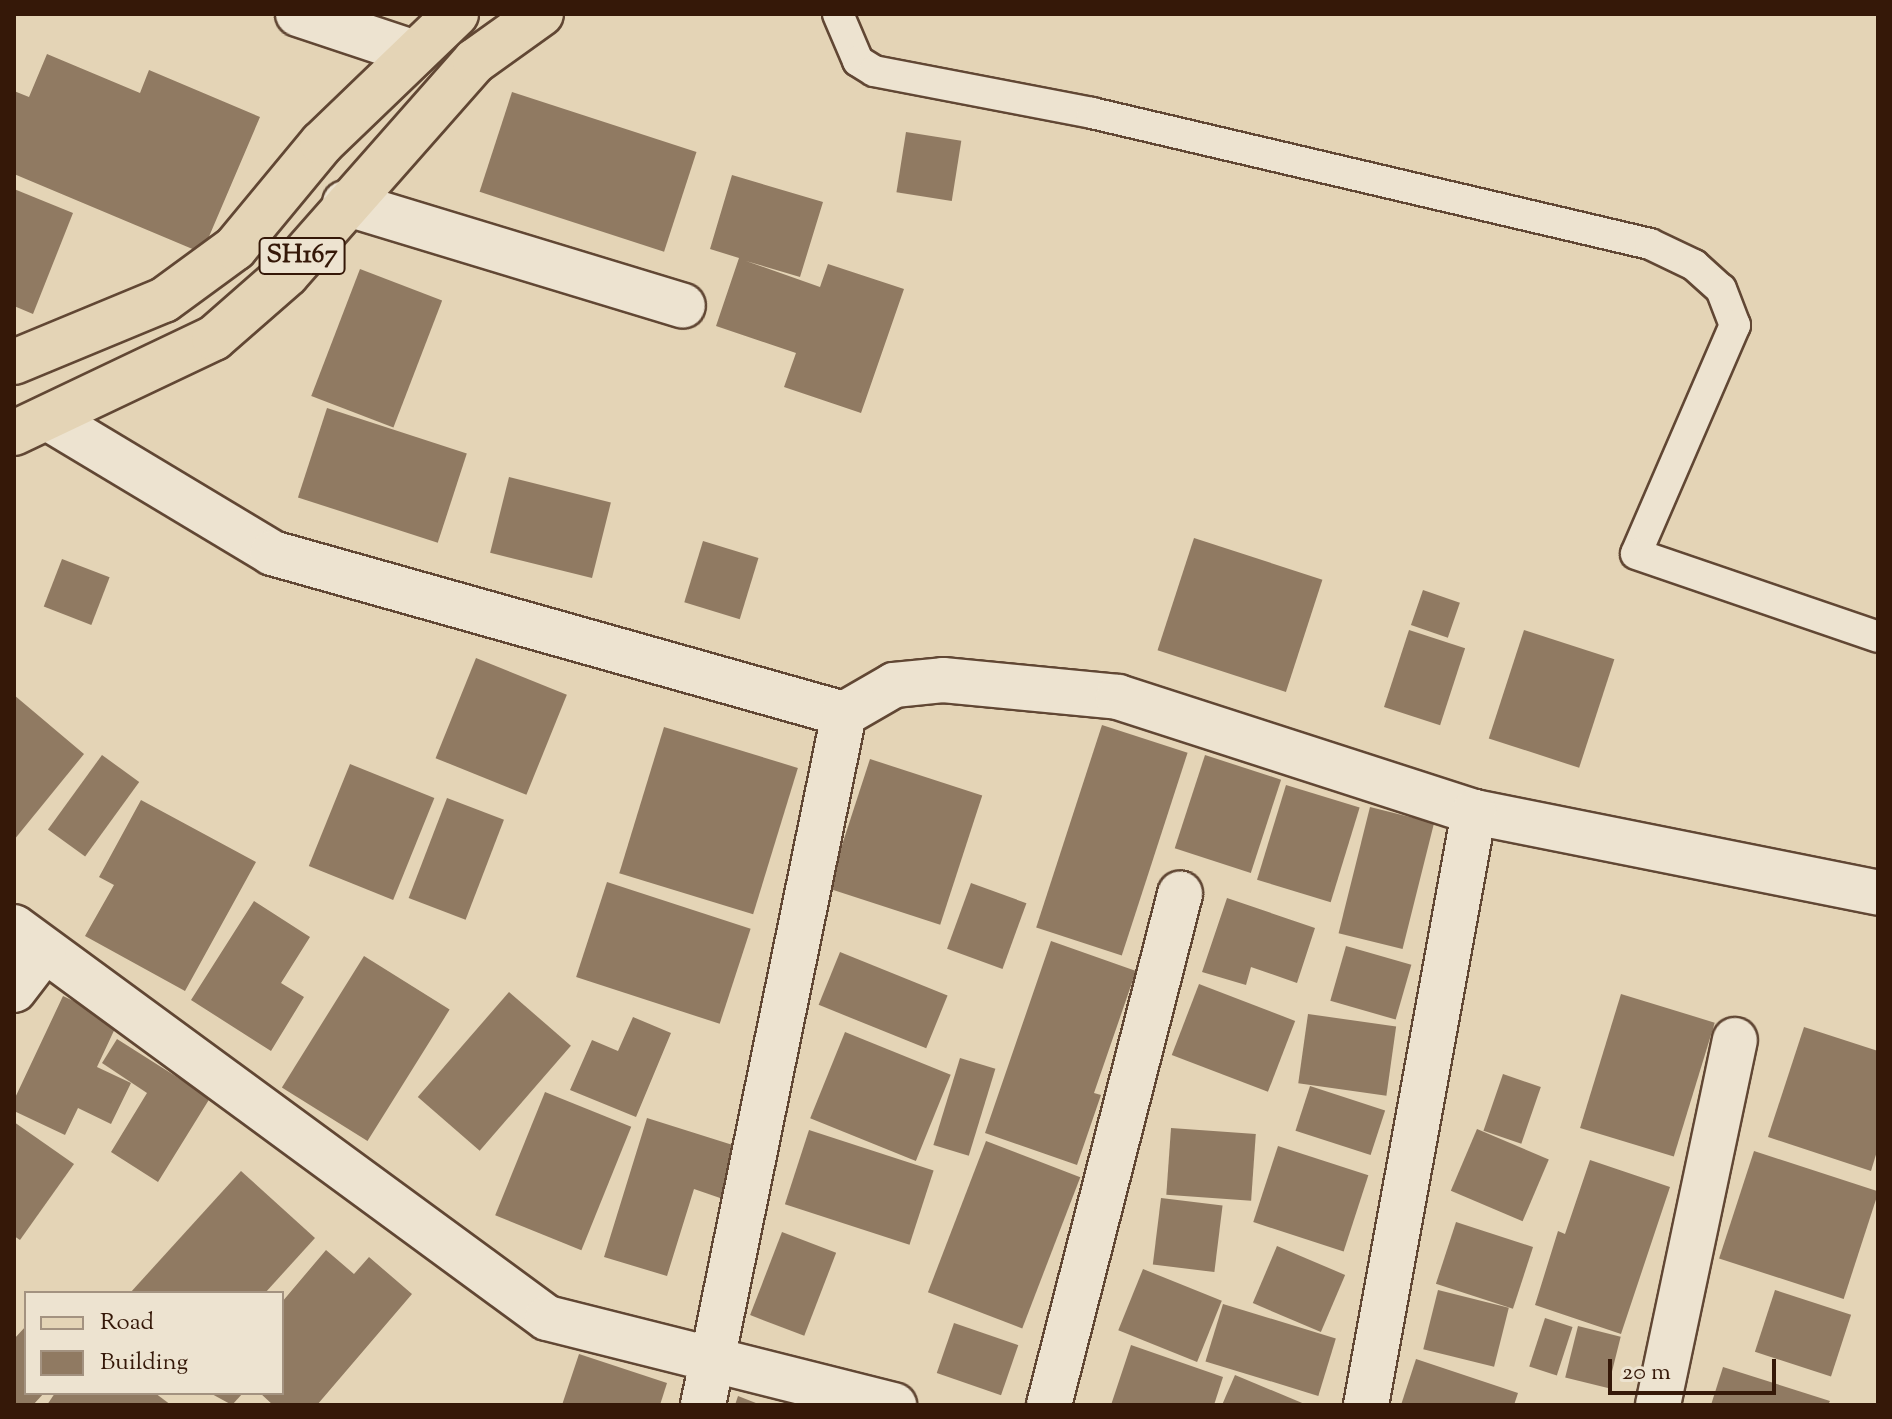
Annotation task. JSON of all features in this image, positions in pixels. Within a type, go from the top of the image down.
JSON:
[{"type":"main road","name":"SH167","points":[[14,362],[164,300],[235,248],[322,143],[456,14]]},
{"type":"main road","name":"SH167","points":[[33,426],[214,338],[287,274],[345,203],[475,61],[541,14]]},
{"type":"street","points":[[298,14],[415,53]]},
{"type":"street","points":[[345,203],[683,306]]},
{"type":"street","points":[[33,426],[272,553],[844,714],[894,685],[943,680],[1118,697],[1474,812],[1878,893]]},
{"type":"street","points":[[703,1405],[844,714]]},
{"type":"street","points":[[1366,1405],[1474,812]]},
{"type":"street","points":[[1049,1405],[1180,894]]},
{"type":"street","points":[[14,990],[29,939],[547,1318],[894,1405]]},
{"type":"street","points":[[1658,1405],[1735,1040]]},
{"type":"lane","points":[[838,14],[858,61],[874,71],[1092,113],[1650,244],[1694,265],[1721,289],[1735,325],[1636,554],[1878,637]]},
{"type":"building","points":[[47,54],[140,93],[149,70],[260,117],[202,253],[14,174],[14,91],[29,97]]},
{"type":"building","points":[[512,92],[697,152],[664,252],[480,192]]},
{"type":"building","points":[[906,132],[961,141],[952,201],[896,192]]},
{"type":"building","points":[[732,175],[823,202],[800,277],[746,261],[820,287],[828,264],[904,289],[861,413],[784,387],[796,353],[716,326],[739,258],[710,249]]},
{"type":"building","points":[[14,189],[73,213],[33,314],[14,306]]},
{"type":"building","points":[[360,269],[442,301],[393,428],[311,396]]},
{"type":"building","points":[[327,408],[467,453],[438,543],[298,497]]},
{"type":"building","points":[[509,477],[611,502],[592,578],[490,553]]},
{"type":"building","points":[[1194,538],[1322,580],[1286,692],[1158,650]]},
{"type":"building","points":[[703,541],[758,558],[740,619],[684,602]]},
{"type":"building","points":[[62,559],[110,577],[91,625],[44,607]]},
{"type":"building","points":[[1423,590],[1460,603],[1448,638],[1411,625]]},
{"type":"building","points":[[1409,630],[1465,648],[1440,725],[1384,707]]},
{"type":"building","points":[[1524,630],[1614,659],[1579,768],[1489,738]]},
{"type":"building","points":[[476,658],[567,695],[526,795],[436,758]]},
{"type":"building","points":[[14,695],[84,754],[14,840]]},
{"type":"building","points":[[1102,725],[1188,753],[1122,955],[1036,928]]},
{"type":"building","points":[[664,727],[798,768],[753,914],[619,873]]},
{"type":"building","points":[[102,755],[139,782],[85,856],[48,829]]},
{"type":"building","points":[[1205,755],[1281,780],[1251,873],[1175,848]]},
{"type":"building","points":[[870,759],[982,795],[940,925],[828,888]]},
{"type":"building","points":[[350,764],[434,798],[393,900],[309,866]]},
{"type":"building","points":[[1286,785],[1360,808],[1331,902],[1257,880]]},
{"type":"building","points":[[447,798],[504,820],[466,920],[409,898]]},
{"type":"building","points":[[141,800],[256,862],[185,991],[85,936],[114,885],[99,877]]},
{"type":"building","points":[[1370,807],[1434,823],[1403,949],[1339,933]]},
{"type":"building","points":[[607,882],[751,929],[720,1024],[576,977]]},
{"type":"building","points":[[971,883],[1026,903],[1003,969],[947,949]]},
{"type":"building","points":[[1227,898],[1315,928],[1297,983],[1251,967],[1246,985],[1202,972]]},
{"type":"building","points":[[254,901],[310,937],[281,983],[304,997],[271,1051],[191,1000]]},
{"type":"building","points":[[1051,941],[1136,971],[1094,1093],[1101,1095],[1077,1165],[985,1133]]},
{"type":"building","points":[[1346,946],[1411,965],[1396,1020],[1330,1001]]},
{"type":"building","points":[[840,952],[948,995],[926,1048],[819,1005]]},
{"type":"building","points":[[364,956],[450,1010],[368,1141],[282,1087]]},
{"type":"building","points":[[1199,984],[1295,1021],[1268,1092],[1172,1055]]},
{"type":"building","points":[[509,992],[571,1046],[480,1151],[418,1097]]},
{"type":"building","points":[[1621,994],[1715,1023],[1674,1157],[1580,1128]]},
{"type":"building","points":[[63,996],[118,1022],[97,1067],[131,1083],[111,1124],[78,1108],[65,1135],[14,1111],[14,1100]]},
{"type":"building","points":[[1308,1014],[1396,1026],[1386,1096],[1298,1083]]},
{"type":"building","points":[[633,1017],[671,1033],[636,1117],[570,1090],[592,1040],[618,1051]]},
{"type":"building","points":[[1804,1027],[1878,1051],[1878,1148],[1871,1171],[1768,1137]]},
{"type":"building","points":[[845,1032],[951,1075],[916,1161],[810,1118]]},
{"type":"building","points":[[117,1039],[210,1098],[158,1182],[111,1152],[147,1093],[102,1063]]},
{"type":"building","points":[[960,1058],[995,1069],[969,1156],[933,1145]]},
{"type":"building","points":[[1503,1074],[1541,1087],[1521,1144],[1483,1131]]},
{"type":"building","points":[[1310,1086],[1385,1110],[1371,1155],[1295,1131]]},
{"type":"building","points":[[545,1092],[631,1127],[581,1250],[495,1215]]},
{"type":"building","points":[[647,1118],[739,1147],[723,1199],[694,1189],[667,1276],[604,1257]]},
{"type":"building","points":[[14,1122],[74,1164],[20,1240],[14,1236]]},
{"type":"building","points":[[1171,1128],[1256,1134],[1251,1201],[1166,1195]]},
{"type":"building","points":[[1477,1129],[1549,1159],[1523,1221],[1451,1191]]},
{"type":"building","points":[[809,1130],[934,1170],[909,1245],[785,1204]]},
{"type":"building","points":[[986,1141],[1080,1177],[1022,1328],[928,1292]]},
{"type":"building","points":[[1278,1146],[1368,1175],[1344,1251],[1253,1222]]},
{"type":"building","points":[[1754,1151],[1878,1191],[1844,1299],[1719,1258]]},
{"type":"building","points":[[1590,1160],[1670,1187],[1621,1334],[1535,1305],[1558,1231],[1565,1234]]},
{"type":"building","points":[[241,1171],[315,1238],[267,1291],[132,1291]]},
{"type":"building","points":[[1161,1198],[1223,1206],[1214,1272],[1153,1265]]},
{"type":"building","points":[[1456,1222],[1533,1247],[1513,1309],[1436,1284]]},
{"type":"building","points":[[782,1232],[836,1253],[804,1336],[750,1315]]},
{"type":"building","points":[[1277,1246],[1345,1275],[1321,1332],[1253,1303]]},
{"type":"building","points":[[326,1250],[354,1274],[369,1257],[412,1294],[317,1405],[273,1405],[262,1395],[284,1395],[284,1300]]},
{"type":"building","points":[[1143,1269],[1222,1301],[1197,1362],[1118,1330]]},
{"type":"building","points":[[1438,1290],[1509,1308],[1494,1367],[1423,1349]]},
{"type":"building","points":[[1775,1290],[1851,1315],[1831,1377],[1755,1352]]},
{"type":"building","points":[[1223,1304],[1336,1338],[1318,1396],[1205,1361]]},
{"type":"building","points":[[1545,1318],[1573,1327],[1557,1375],[1529,1367]]},
{"type":"building","points":[[954,1323],[1018,1345],[1001,1395],[937,1373]]},
{"type":"building","points":[[1578,1326],[1621,1337],[1608,1388],[1565,1377]]},
{"type":"building","points":[[24,1328],[24,1395],[42,1395],[33,1405],[14,1405],[14,1339]]},
{"type":"building","points":[[1131,1345],[1223,1377],[1214,1405],[1111,1405]]},
{"type":"building","points":[[579,1354],[667,1383],[660,1405],[562,1405]]},
{"type":"building","points":[[1416,1359],[1518,1393],[1514,1405],[1401,1405]]},
{"type":"building","points":[[1723,1367],[1830,1401],[1828,1405],[1711,1405]]},
{"type":"building","points":[[1235,1375],[1307,1405],[1222,1405]]},
{"type":"building","points":[[54,1395],[158,1395],[171,1405],[47,1405]]},
{"type":"building","points":[[214,1395],[241,1395],[232,1405]]},
{"type":"building","points":[[738,1396],[761,1405],[735,1405]]}]
